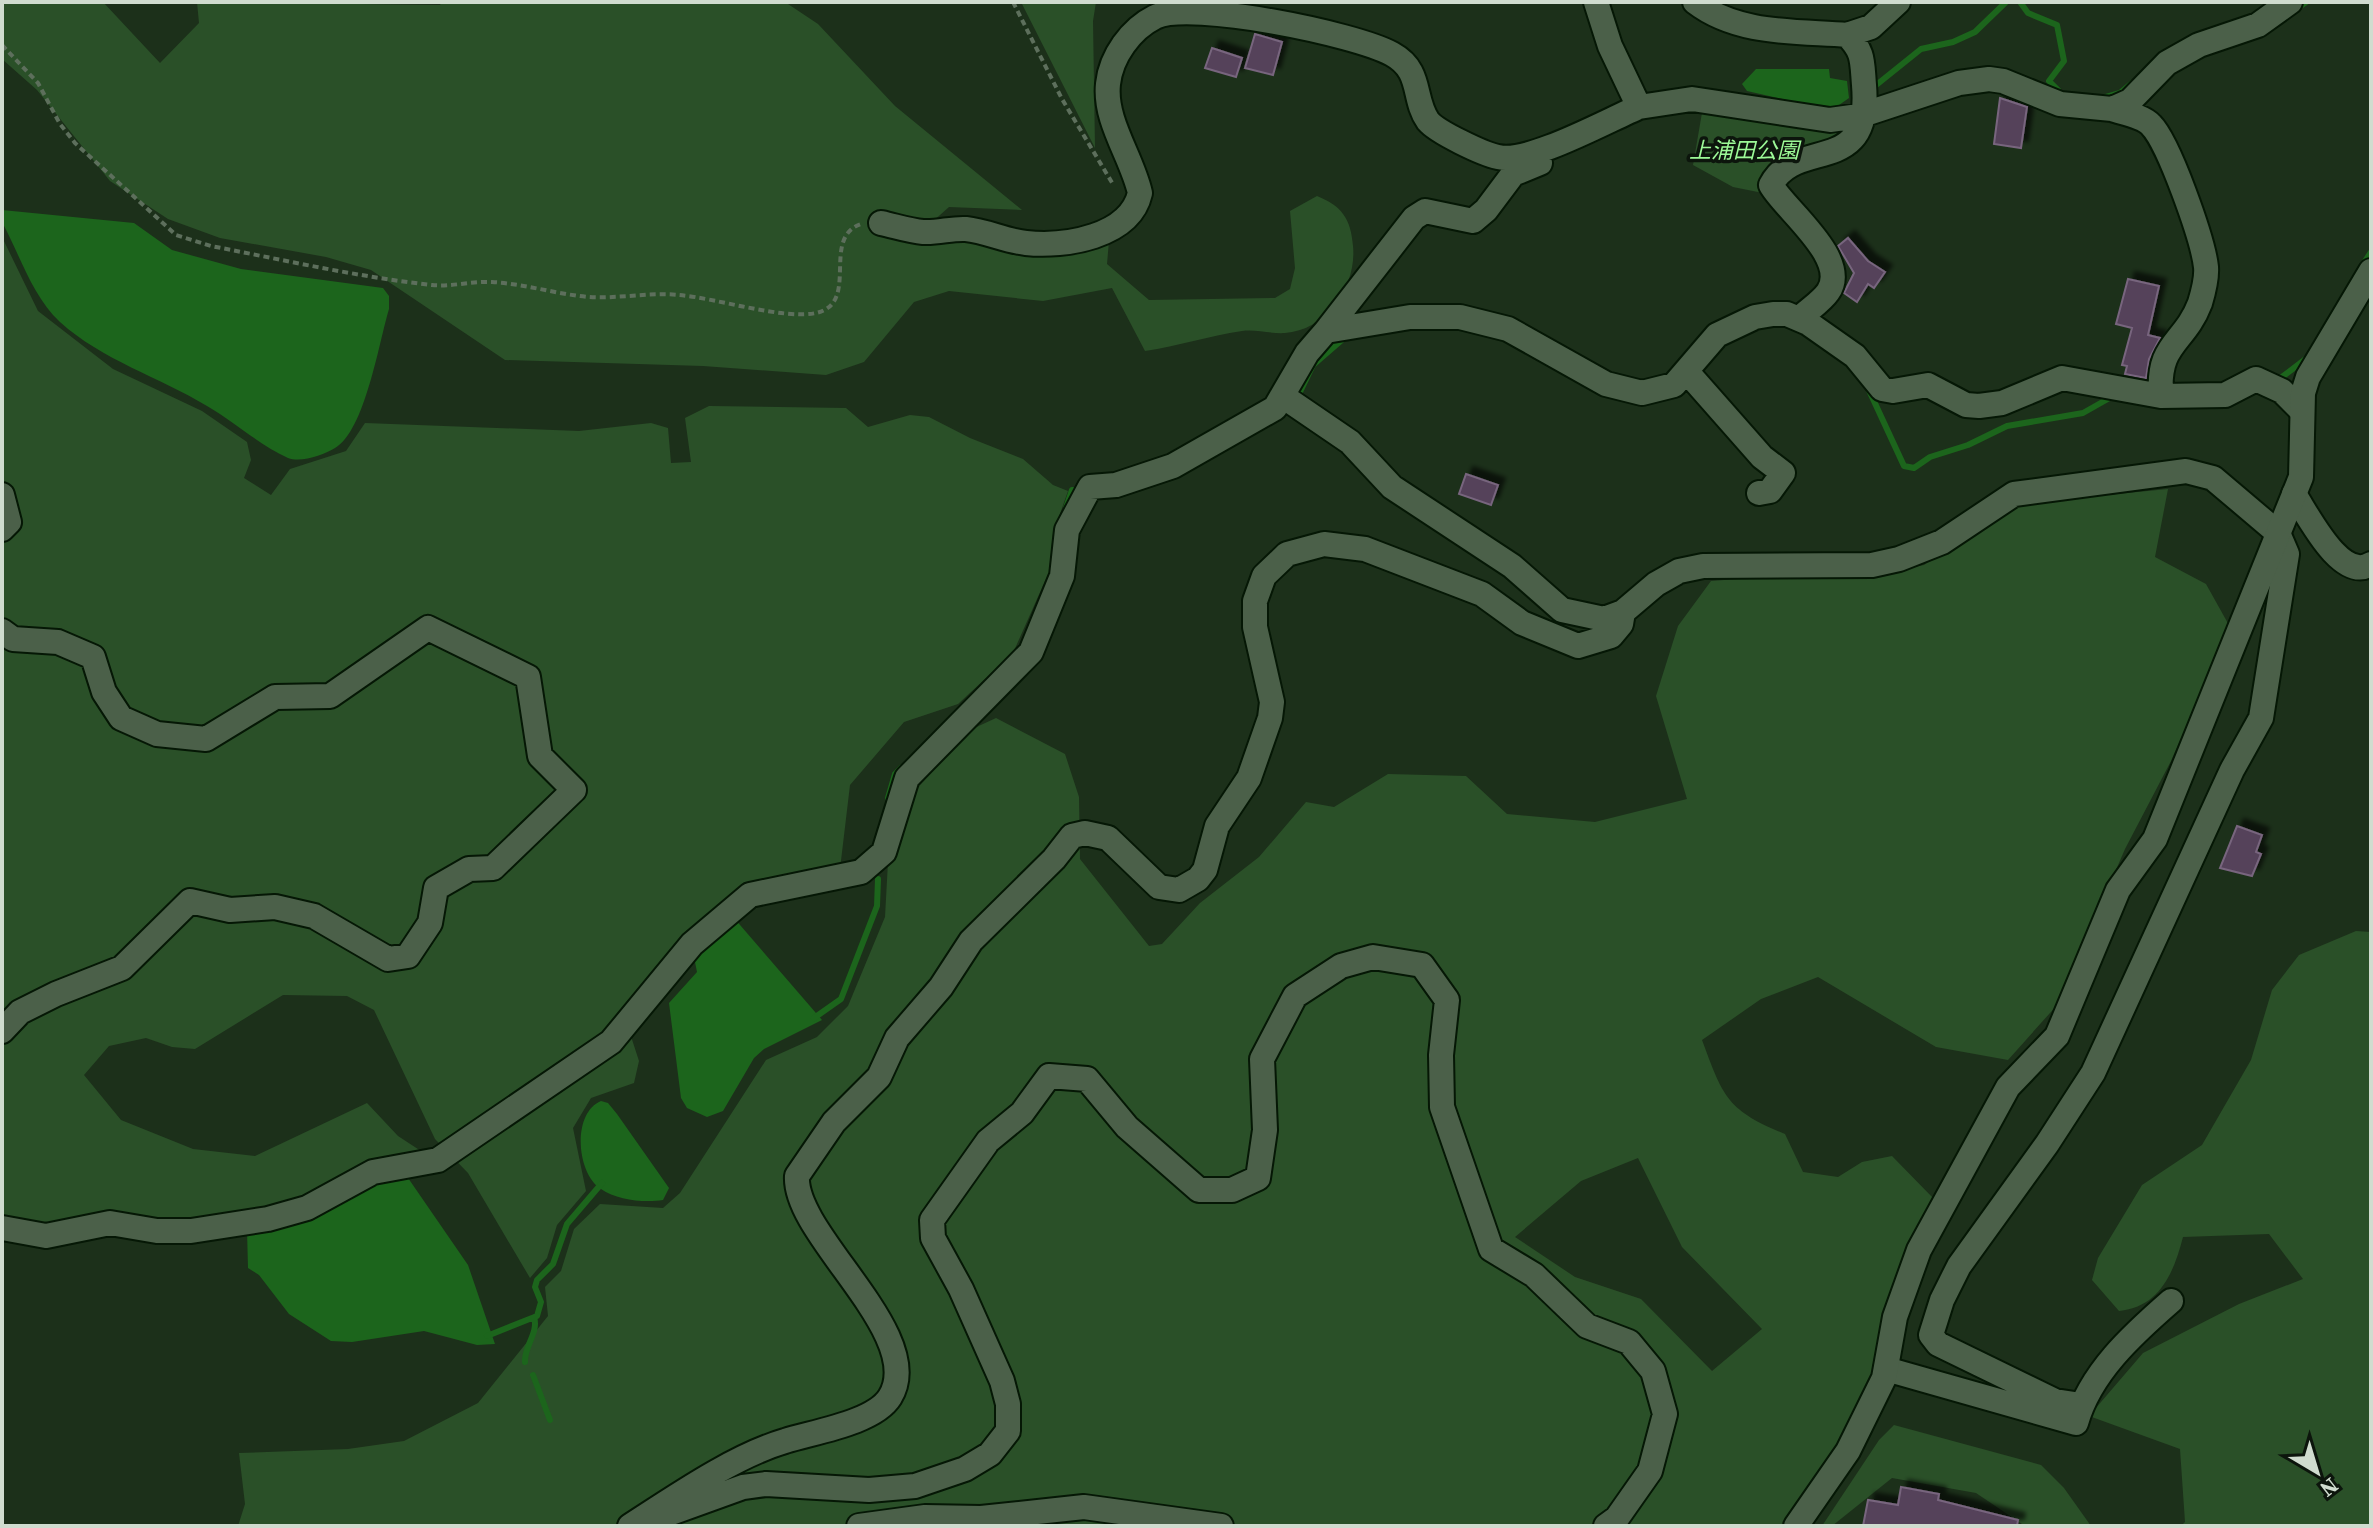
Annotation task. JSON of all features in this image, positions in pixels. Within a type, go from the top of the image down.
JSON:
[{"type":"street","points":[[1596,2],[1610,46],[1639,107]]},
{"type":"street","points":[[1695,2],[1728,20],[1756,29],[1847,35],[1871,27],[1898,2]]},
{"type":"street","points":[[2112,109],[2130,101],[2167,63],[2199,45],[2258,25],[2290,2]]},
{"type":"street","points":[[881,223],[924,232],[967,229],[1026,243],[1052,243],[1113,228],[1137,204],[1138,182],[1107,99],[1108,79],[1122,43],[1156,16],[1199,10],[1282,24],[1393,54],[1413,75],[1428,120],[1438,129],[1493,156],[1525,157],[1639,107],[1692,99],[1830,120],[1867,113],[1959,83],[1989,79],[2003,81],[2060,104],[2112,109],[2150,123],[2164,143],[2207,271],[2199,306],[2164,356],[2159,371],[2161,396]]},
{"type":"street","points":[[1800,318],[1828,292],[1832,281],[1830,269],[1818,242],[1771,185],[1788,166],[1824,156],[1843,145],[1856,134],[1867,113],[1861,49],[1847,35]]},
{"type":"street","points":[[2,1228],[46,1236],[110,1223],[157,1231],[191,1231],[268,1219],[307,1208],[373,1172],[438,1160],[454,1152],[507,1111],[611,1042],[692,944],[735,905],[750,895],[861,872],[884,852],[907,778],[1031,652],[1062,576],[1067,530],[1090,487],[1143,478],[1173,466],[1290,401],[1307,353],[1414,218],[1425,211],[1473,221],[1486,210],[1513,174],[1570,146],[1565,138]]},
{"type":"street","points":[[1796,1526],[1848,1451],[1886,1369],[1895,1317],[1919,1250],[2008,1087],[2057,1036],[2118,890],[2155,839],[2301,477],[2301,410],[2308,377],[2371,271]]},
{"type":"street","points":[[1326,331],[1410,317],[1460,317],[1508,329],[1606,384],[1628,391],[1665,389],[1691,375],[1717,335],[1735,325],[1773,314],[1800,318],[1855,356],[1878,387],[1887,392],[1928,385],[1966,405],[1992,406],[2062,378],[2161,396],[2218,396],[2256,379],[2268,382],[2301,410]]},
{"type":"street","points":[[1691,375],[1711,403],[1735,422],[1762,457],[1783,473],[1770,491],[1759,493]]},
{"type":"street","points":[[1290,401],[1350,442],[1392,487],[1496,554],[1562,610],[1604,619],[1623,612],[1656,584],[1679,571],[1703,566],[1872,565],[1899,559],[1942,542],[2014,494],[2186,471],[2213,478],[2278,533],[2287,565],[2275,615],[2267,695],[2261,718],[2232,770],[2093,1073],[2062,1124],[1959,1266],[1931,1335],[1938,1344],[2055,1401],[2081,1405]]},
{"type":"street","points":[[2294,494],[2327,545],[2349,567],[2363,569],[2371,564]]},
{"type":"street","points":[[2,495],[9,522],[2,529]]},
{"type":"street","points":[[638,1521],[753,1454],[783,1441],[858,1419],[880,1409],[890,1398],[895,1386],[895,1371],[880,1320],[800,1204],[797,1176],[834,1122],[879,1077],[897,1038],[941,987],[958,957],[1072,836],[1085,833],[1108,838],[1159,887],[1179,890],[1198,879],[1205,870],[1217,826],[1249,778],[1270,718],[1272,702],[1255,627],[1255,601],[1264,576],[1275,564],[1287,554],[1324,544],[1365,549],[1482,594],[1522,623],[1578,646],[1611,636],[1621,624],[1623,612]]},
{"type":"street","points":[[2,631],[13,639],[58,642],[93,657],[104,692],[121,718],[157,734],[206,739],[275,697],[330,696],[428,628],[528,677],[540,756],[574,790],[493,868],[469,869],[436,888],[430,923],[408,956],[388,959],[314,916],[275,907],[230,910],[190,901],[122,968],[20,1012],[2,1031]]},
{"type":"street","points":[[638,1521],[657,1518],[743,1487],[766,1484],[892,1490],[941,1479],[990,1454],[1008,1431],[1008,1404],[1002,1381],[961,1289],[933,1238],[932,1220],[988,1141],[1022,1113],[1049,1076],[1087,1079],[1127,1127],[1199,1190],[1232,1190],[1258,1178],[1265,1130],[1262,1059],[1295,996],[1341,966],[1373,957],[1422,965],[1447,1000],[1441,1055],[1442,1107],[1491,1249],[1534,1275],[1587,1326],[1629,1342],[1653,1371],[1665,1414],[1650,1471],[1617,1518],[1606,1526]]},
{"type":"street","points":[[1886,1369],[2076,1423],[2087,1389],[2133,1335],[2171,1301]]},
{"type":"street","points":[[859,1526],[925,1517],[981,1518],[1084,1507],[1221,1526]]},
{"type":"path","points":[[1013,2],[1095,158],[1119,193],[1137,204]]},
{"type":"path","points":[[2,45],[20,60],[38,83],[60,124],[75,143],[176,235],[211,246],[434,285],[489,282],[589,297],[675,294],[788,312],[817,313],[830,305],[840,289],[839,258],[849,233],[854,226],[867,222],[881,223]]},
{"type":"green space","points":[[2,2],[103,2],[160,63],[199,23],[197,2],[440,5],[442,2],[785,2],[818,24],[895,106],[1022,210],[949,207],[931,223],[1109,241],[1107,264],[1149,300],[1275,298],[1290,289],[1295,268],[1290,211],[1317,196],[1333,204],[1344,215],[1352,237],[1353,261],[1350,276],[1336,303],[1314,324],[1285,333],[1242,331],[1145,351],[1112,288],[1043,301],[949,291],[914,302],[864,362],[826,375],[703,366],[505,360],[371,270],[326,257],[220,238],[168,219],[110,181],[37,90],[2,59]]},
{"type":"green space","points":[[1021,2],[1096,2],[1093,21],[1095,148]]},
{"type":"green space","name":"上浦田公園","points":[[1703,107],[1811,124],[1845,134],[1768,194],[1733,187],[1693,165]]},
{"type":"green space","points":[[2,237],[38,311],[113,369],[202,411],[247,442],[251,460],[244,478],[271,495],[290,469],[346,451],[365,423],[579,431],[651,423],[668,428],[671,463],[691,462],[685,418],[709,406],[846,408],[868,427],[910,415],[929,417],[970,438],[1023,459],[1053,485],[1068,491],[1053,534],[1049,572],[1013,653],[958,704],[904,722],[850,785],[840,869],[747,889],[625,1018],[639,1061],[634,1083],[591,1098],[573,1128],[586,1191],[557,1225],[547,1258],[530,1278],[468,1173],[435,1139],[374,1010],[347,996],[283,995],[195,1049],[172,1047],[146,1038],[109,1046],[84,1075],[121,1120],[193,1149],[255,1156],[367,1103],[398,1136],[424,1153],[312,1197],[212,1220],[47,1229],[2,1216]]},
{"type":"green space","points":[[2168,489],[2155,557],[2206,584],[2230,627],[2171,761],[2125,849],[2058,1004],[2008,1060],[1936,1047],[1818,977],[1761,999],[1702,1040],[1729,1099],[1750,1117],[1785,1134],[1803,1172],[1838,1177],[1862,1162],[1892,1156],[1933,1198],[1902,1259],[1876,1369],[1832,1456],[1785,1526],[238,1526],[245,1504],[239,1453],[348,1449],[404,1441],[478,1403],[548,1316],[545,1287],[561,1271],[574,1229],[600,1204],[663,1208],[680,1193],[766,1060],[817,1037],[848,1006],[885,917],[888,862],[913,793],[970,730],[996,718],[1065,754],[1079,797],[1080,859],[1149,946],[1162,944],[1200,903],[1259,857],[1306,802],[1334,807],[1388,774],[1466,776],[1507,814],[1595,822],[1687,799],[1656,696],[1678,626],[1711,581],[1763,577],[1859,579],[1924,565],[2015,504]],"holes":[[[1638,1158],[1682,1247],[1762,1329],[1712,1371],[1641,1299],[1575,1277],[1515,1237],[1581,1181]]]},
{"type":"green space","points":[[2356,931],[2371,932],[2371,1526],[2181,1526],[2185,1522],[2180,1449],[2089,1416],[2143,1353],[2239,1304],[2303,1279],[2269,1234],[2183,1237],[2175,1263],[2163,1286],[2145,1303],[2119,1311],[2092,1280],[2098,1258],[2142,1185],[2202,1145],[2251,1060],[2272,990],[2299,955]]},
{"type":"green space","points":[[1894,1425],[2041,1465],[2064,1488],[2091,1526],[2025,1526],[1976,1493],[1892,1478],[1832,1526],[1822,1526],[1879,1440]]},
{"type":"shaded area","points":[[1756,69],[1829,69],[1830,78],[1847,81],[1849,98],[1832,110],[1747,91],[1742,84]]},
{"type":"shaded area","points":[[2,210],[134,223],[172,250],[241,269],[383,288],[389,296],[389,309],[355,424],[335,448],[306,459],[288,458],[207,406],[112,358],[76,335],[50,312],[27,275],[2,222]]},
{"type":"shaded area","points":[[734,918],[822,1020],[764,1049],[754,1058],[723,1111],[707,1117],[687,1108],[681,1098],[669,1003],[697,972],[694,957]]},
{"type":"shaded area","points":[[601,1101],[608,1103],[617,1114],[669,1188],[663,1200],[639,1201],[607,1193],[586,1170],[582,1157],[582,1130],[585,1118]]},
{"type":"shaded area","points":[[406,1175],[468,1265],[495,1344],[477,1345],[424,1331],[352,1342],[331,1341],[289,1314],[259,1275],[248,1268],[247,1230]]},
{"type":"building","points":[[1255,34],[1282,42],[1273,75],[1245,68]]},
{"type":"building","points":[[1212,48],[1242,58],[1236,77],[1205,68]]},
{"type":"building","points":[[2000,98],[2027,107],[2021,148],[1994,144]]},
{"type":"building","points":[[1848,238],[1868,261],[1885,272],[1874,288],[1868,284],[1857,302],[1844,293],[1854,273],[1838,246]]},
{"type":"building","points":[[2128,279],[2159,286],[2148,335],[2160,338],[2149,359],[2146,378],[2125,374],[2127,366],[2122,365],[2132,328],[2116,324]]},
{"type":"building","points":[[1466,474],[1498,485],[1491,505],[1459,494]]},
{"type":"building","points":[[2237,826],[2262,835],[2256,852],[2261,854],[2252,876],[2220,868]]},
{"type":"building","points":[[1901,1487],[1939,1494],[1938,1500],[2018,1520],[2017,1526],[1863,1526],[1868,1500],[1898,1505]]},
{"type":"waterway","points":[[1875,86],[1921,49],[1953,42],[1975,32],[2006,2]]},
{"type":"waterway","points":[[2020,2],[2028,13],[2057,25],[2064,61],[2049,81],[2058,90]]},
{"type":"waterway","points":[[2295,10],[2306,2]]},
{"type":"waterway","points":[[2099,99],[2120,93],[2132,83]]},
{"type":"waterway","points":[[2362,266],[2371,252]]},
{"type":"waterway","points":[[1297,398],[1313,365],[1343,339]]},
{"type":"waterway","points":[[2278,380],[2307,358]]},
{"type":"waterway","points":[[1867,386],[1904,466],[1914,468],[1930,457],[1968,445],[2007,426],[2083,413],[2113,396]]},
{"type":"waterway","points":[[1066,508],[1072,490],[1082,492]]},
{"type":"waterway","points":[[888,798],[895,774],[901,768]]},
{"type":"waterway","points":[[814,1018],[841,999],[877,906],[878,879]]},
{"type":"waterway","points":[[487,1336],[537,1316],[541,1302],[535,1287],[537,1280],[553,1264],[567,1224],[602,1183]]},
{"type":"waterway","points":[[525,1362],[535,1329],[534,1317]]},
{"type":"waterway","points":[[533,1375],[550,1420]]}]
